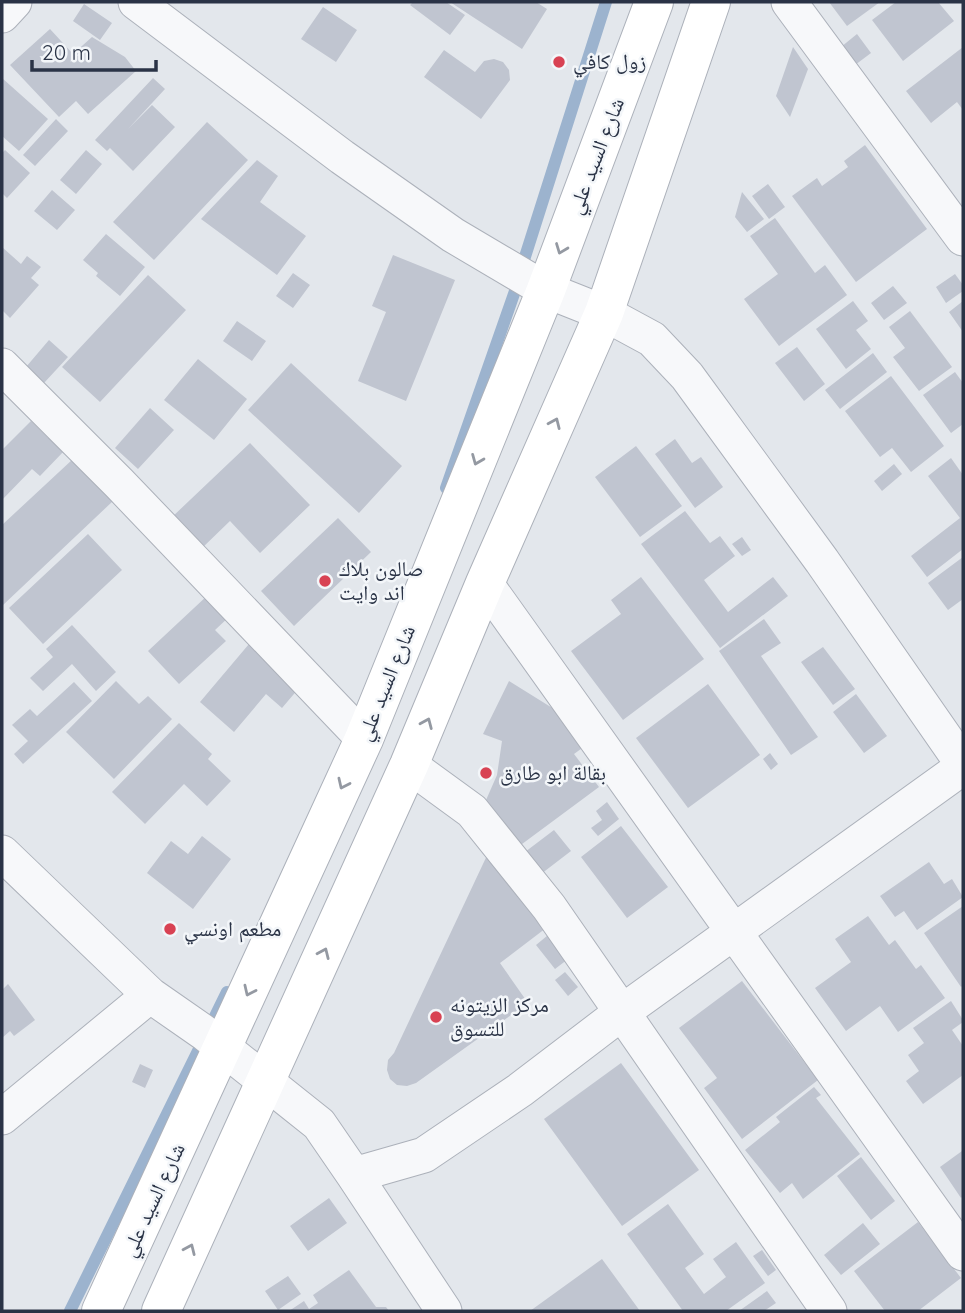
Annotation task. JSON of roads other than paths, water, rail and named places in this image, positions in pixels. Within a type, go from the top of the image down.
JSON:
[{"type":"main road","name":"شارع السيد علي","points":[[101,1311],[364,739],[546,290],[654,2]]},
{"type":"main road","points":[[161,1311],[410,765],[485,583],[604,313],[711,2]]},
{"type":"street","points":[[2,15],[13,2]]},
{"type":"street","points":[[136,2],[353,165],[453,234],[546,290],[604,313],[652,340],[687,376],[822,561],[963,766],[621,1013],[520,1090],[424,1155],[354,1175]]},
{"type":"street","points":[[789,2],[963,238]]},
{"type":"street","points":[[2,366],[119,483],[364,739]]},
{"type":"street","points":[[485,583],[963,1253]]},
{"type":"street","points":[[410,765],[472,811],[549,906],[829,1311]]},
{"type":"street","points":[[2,853],[150,995],[223,1047],[319,1124],[444,1311]]},
{"type":"street","points":[[2,1117],[150,995]]},
{"type":"waterway","points":[[524,260],[606,2]]},
{"type":"waterway","points":[[446,488],[515,291]]},
{"type":"waterway","points":[[70,1311],[227,992]]},
{"type":"place","name":"زول كافي","points":[[559,62]]},
{"type":"place","name":"صالون بلاك اند وايت","points":[[325,581]]},
{"type":"place","name":"بقالة ابو طارق","points":[[486,773]]},
{"type":"place","name":"مطعم اونسي","points":[[170,929]]},
{"type":"place","name":"مركز الزيتونه للتسوق","points":[[436,1017]]}]
